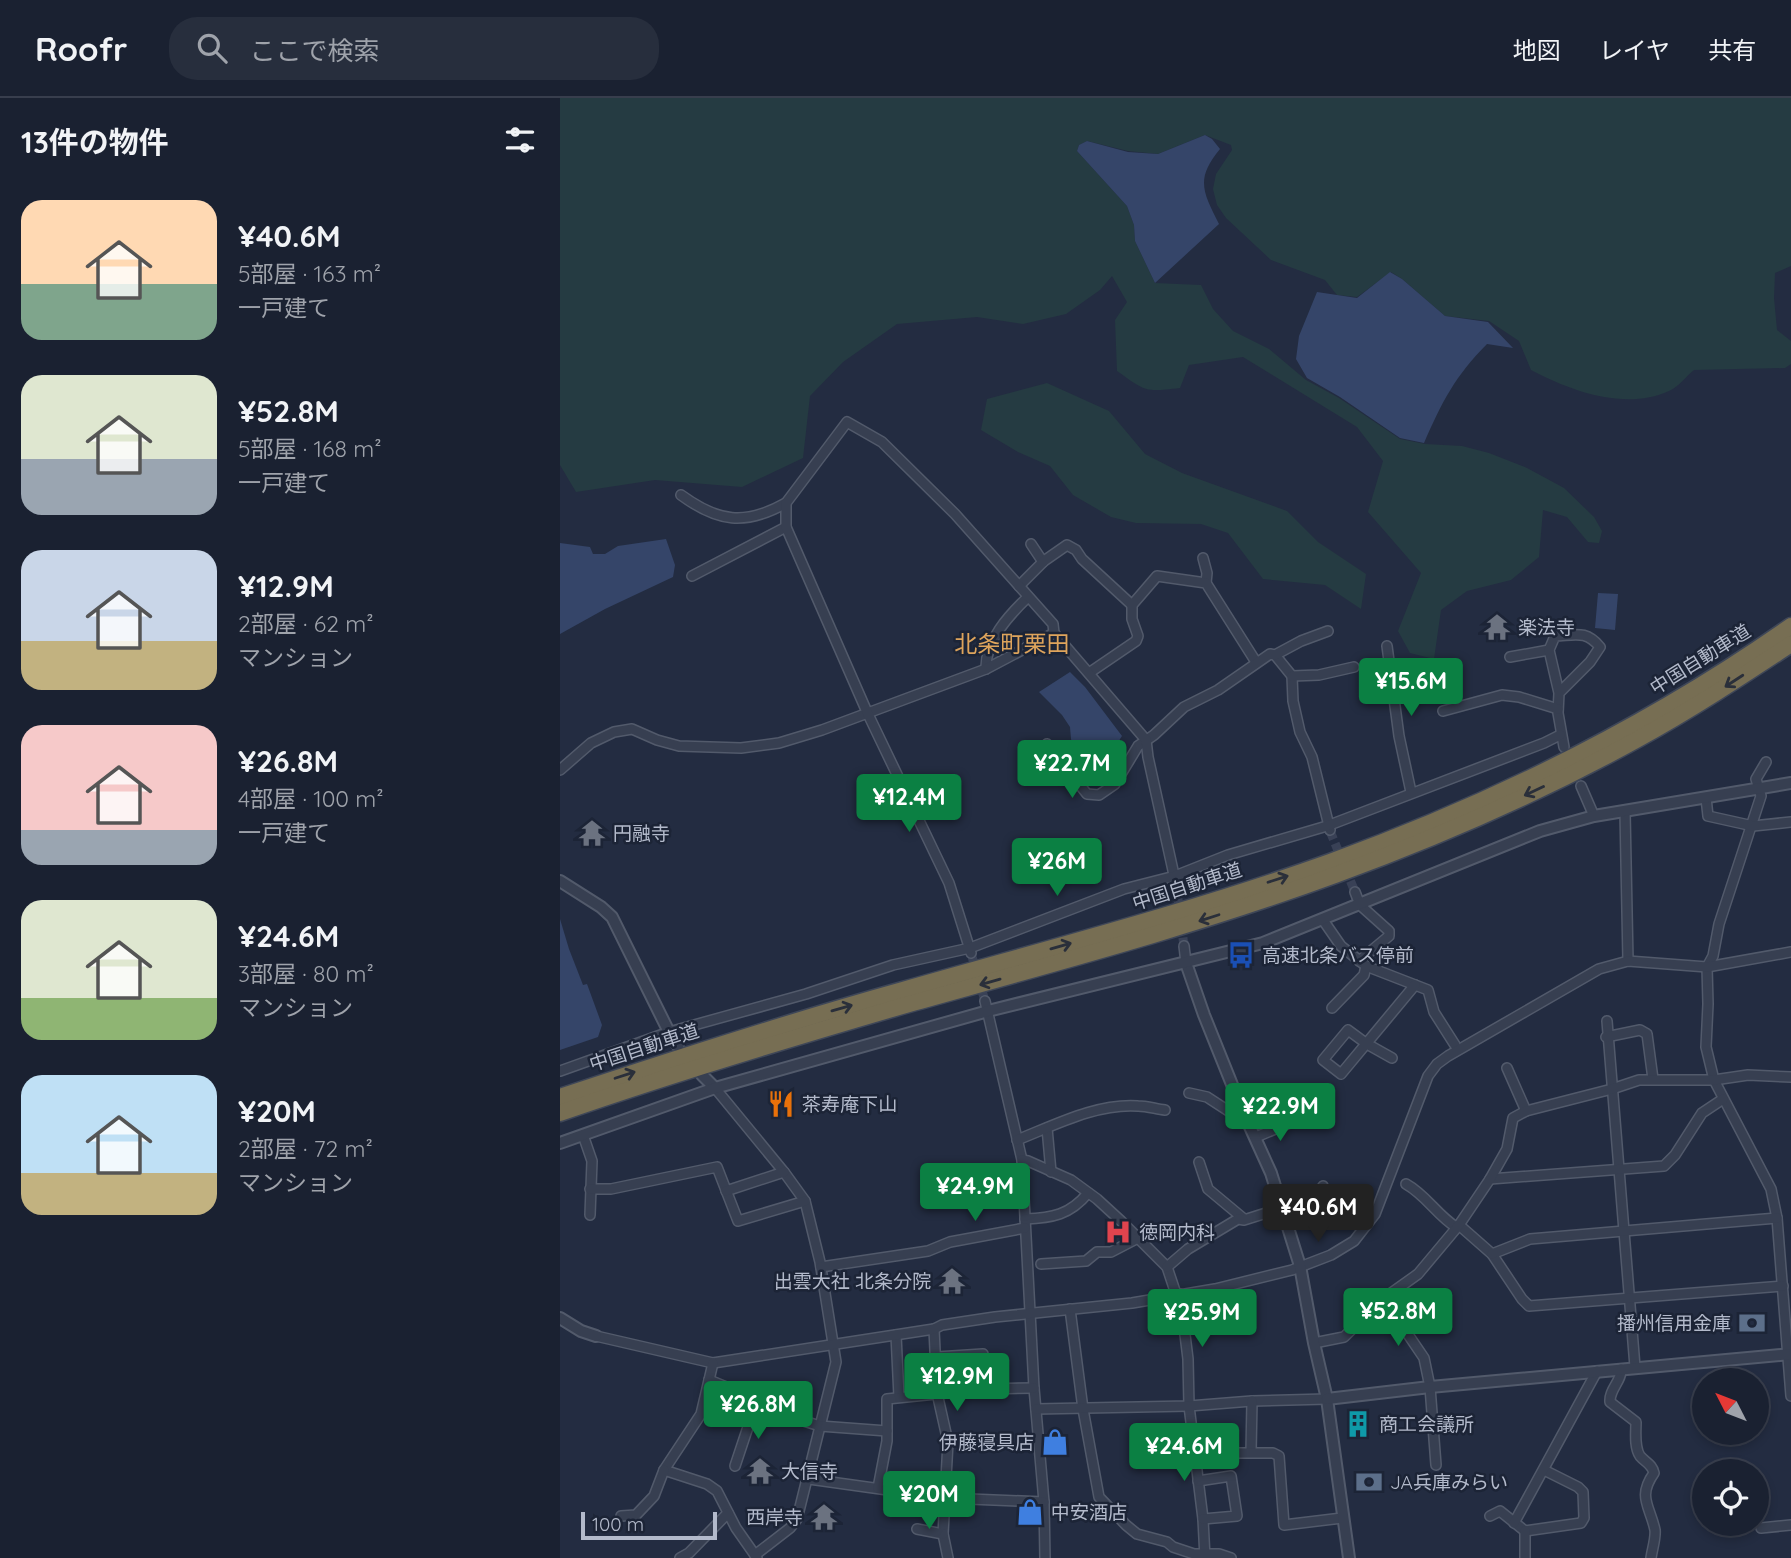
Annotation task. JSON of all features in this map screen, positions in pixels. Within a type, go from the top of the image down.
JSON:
[{"type":"highway","name":"中国自動車道","points":[[560,1097],[702,1050],[1160,917],[1330,862],[1479,802],[1559,763],[1704,683],[1791,626]]},
{"type":"highway","name":"中国自動車道","points":[[560,1113],[709,1063],[1163,932],[1336,875],[1485,814],[1566,776],[1638,739],[1791,645]]},
{"type":"street","points":[[681,495],[695,506],[729,519],[748,519],[786,503],[847,422],[882,442],[955,514],[1053,624],[1054,633],[1146,740],[1175,880]]},
{"type":"street","points":[[786,503],[786,527],[867,712],[949,883],[970,950]]},
{"type":"street","points":[[692,576],[786,527]]},
{"type":"street","points":[[1031,544],[1043,562]]},
{"type":"street","points":[[1019,586],[1043,562],[1067,545],[1132,605]]},
{"type":"street","points":[[1202,558],[1207,573],[1206,583],[1256,662]]},
{"type":"street","points":[[1153,565],[1157,576]]},
{"type":"street","points":[[1157,576],[1206,583]]},
{"type":"street","points":[[1089,673],[1136,641],[1138,636],[1132,619],[1132,605],[1157,576]]},
{"type":"street","points":[[986,669],[985,658],[994,639],[1028,597]]},
{"type":"street","points":[[1047,744],[1087,794],[1099,795],[1115,784],[1138,746],[1184,707],[1219,690],[1270,654],[1275,655],[1328,631]]},
{"type":"street","points":[[560,770],[591,743],[614,732],[632,729],[679,746],[741,748],[779,743],[822,730],[986,669],[1054,633]]},
{"type":"street","points":[[1559,693],[1590,662],[1600,647],[1591,636],[1555,636],[1549,650],[1559,693],[1560,735],[1564,747]]},
{"type":"street","points":[[1387,646],[1397,724],[1410,792]]},
{"type":"street","points":[[1510,657],[1549,650]]},
{"type":"street","points":[[1275,655],[1293,676],[1293,701],[1300,732],[1312,757],[1329,829]]},
{"type":"street","points":[[1293,676],[1320,675],[1354,667]]},
{"type":"street","points":[[1443,711],[1502,695],[1558,709]]},
{"type":"street","points":[[560,1071],[669,1032],[806,994],[893,965],[970,950],[1124,889],[1175,880],[1228,855],[1329,829],[1410,792],[1560,735]]},
{"type":"street","points":[[1766,762],[1756,779],[1761,796],[1753,826],[1719,924],[1713,956],[1707,967],[1706,1047],[1714,1080],[1771,1189],[1777,1218],[1791,1396]]},
{"type":"street","points":[[560,1143],[715,1088],[987,1006],[1186,963],[1263,943],[1541,831],[1594,816],[1791,783]]},
{"type":"street","points":[[1581,786],[1594,816]]},
{"type":"street","points":[[1706,798],[1708,816],[1753,826],[1791,822]]},
{"type":"street","points":[[1625,812],[1628,961]]},
{"type":"street","points":[[560,881],[612,917],[678,1046]]},
{"type":"street","points":[[1355,892],[1360,905],[1389,931],[1389,936],[1362,964]]},
{"type":"street","points":[[1323,920],[1341,946],[1362,964],[1428,990],[1434,1012],[1455,1045]]},
{"type":"street","points":[[1184,946],[1186,963],[1204,1015],[1256,1137],[1300,1266],[1327,1399],[1349,1558]]},
{"type":"street","points":[[560,1318],[581,1331],[596,1336],[713,1363],[934,1329],[942,1325],[1104,1307],[1242,1284],[1293,1270],[1331,1255],[1354,1241],[1366,1227],[1375,1214],[1428,1076],[1437,1064],[1599,969],[1628,961],[1707,967],[1791,952]]},
{"type":"street","points":[[1332,1008],[1364,975],[1362,964]]},
{"type":"street","points":[[1392,1058],[1367,1044],[1348,1030],[1324,1060],[1341,1074],[1367,1044],[1415,985]]},
{"type":"street","points":[[987,1006],[1022,1160],[1034,1388],[1044,1502],[1045,1558]]},
{"type":"street","points":[[1606,1021],[1635,1367]]},
{"type":"street","points":[[1606,1037],[1640,1030],[1647,1034],[1653,1079]]},
{"type":"street","points":[[1507,1068],[1526,1111]]},
{"type":"street","points":[[664,1470],[717,1491],[756,1556],[797,1519],[836,1362],[821,1267],[804,1201],[784,1172],[702,1075]]},
{"type":"street","points":[[1314,1343],[1344,1337],[1378,1304],[1418,1274],[1458,1226],[1490,1179],[1507,1149],[1513,1118],[1526,1111],[1639,1080],[1714,1080],[1748,1075],[1791,1077]]},
{"type":"street","points":[[1189,1093],[1208,1097],[1230,1112],[1241,1107]]},
{"type":"street","points":[[1490,1179],[1664,1166],[1675,1156],[1702,1113],[1723,1098]]},
{"type":"street","points":[[1017,1140],[1108,1107],[1138,1106],[1165,1110]]},
{"type":"street","points":[[1256,1137],[1292,1122]]},
{"type":"street","points":[[1047,1128],[1051,1172]]},
{"type":"street","points":[[583,1135],[592,1161],[590,1215]]},
{"type":"street","points":[[1022,1160],[1070,1180],[1088,1193],[1167,1267],[1178,1294],[1188,1359],[1189,1406],[1205,1556]]},
{"type":"street","points":[[1199,1162],[1208,1189],[1244,1220]]},
{"type":"street","points":[[590,1189],[611,1189],[717,1167],[738,1222],[804,1201]]},
{"type":"street","points":[[726,1191],[784,1172]]},
{"type":"street","points":[[1406,1184],[1418,1190],[1446,1221],[1458,1226],[1492,1254],[1529,1306],[1783,1286]]},
{"type":"street","points":[[1167,1267],[1188,1249],[1238,1219],[1244,1220],[1282,1208],[1320,1191],[1323,1186]]},
{"type":"street","points":[[821,1267],[928,1251],[950,1242],[1057,1217],[1072,1209],[1088,1193]]},
{"type":"street","points":[[1492,1254],[1530,1239],[1777,1218]]},
{"type":"street","points":[[1041,1264],[1086,1261],[1097,1252],[1111,1252],[1138,1238]]},
{"type":"street","points":[[1378,1304],[1405,1330],[1424,1358],[1430,1387],[1436,1465]]},
{"type":"street","points":[[1070,1309],[1098,1497],[1137,1534],[1167,1542],[1173,1547],[1194,1554],[1231,1558]]},
{"type":"street","points":[[934,1329],[937,1357],[936,1393],[948,1442],[943,1534],[948,1558]]},
{"type":"street","points":[[896,1335],[899,1397]]},
{"type":"street","points":[[937,1357],[980,1354],[978,1367],[983,1373],[985,1389]]},
{"type":"street","points":[[1036,1409],[1189,1406],[1327,1399],[1789,1354]]},
{"type":"street","points":[[621,1516],[636,1515],[654,1496],[664,1470],[701,1414],[713,1363]]},
{"type":"street","points":[[1621,1369],[1610,1396],[1611,1402],[1636,1422],[1637,1449],[1653,1467],[1654,1473],[1644,1489],[1655,1531],[1651,1558]]},
{"type":"street","points":[[1514,1523],[1597,1371]]},
{"type":"street","points":[[709,1380],[751,1397],[754,1406],[735,1466]]},
{"type":"street","points":[[878,1488],[887,1431],[887,1399],[985,1389],[1034,1388]]},
{"type":"street","points":[[1251,1452],[1252,1401]]},
{"type":"street","points":[[754,1406],[820,1426],[887,1431]]},
{"type":"street","points":[[1195,1453],[1273,1453],[1279,1456],[1284,1525],[1342,1518]]},
{"type":"street","points":[[1490,1516],[1500,1511],[1525,1531],[1581,1522],[1584,1518],[1583,1493],[1544,1470]]},
{"type":"street","points":[[1198,1481],[1231,1476],[1237,1516],[1203,1519]]},
{"type":"street","points":[[808,1479],[945,1498],[1044,1502]]},
{"type":"street","points":[[680,1558],[689,1553],[728,1513]]},
{"type":"street","points":[[1769,1527],[1791,1525]]},
{"type":"street","points":[[917,1529],[943,1534]]},
{"type":"street","points":[[1525,1531],[1525,1558]]},
{"type":"shaded area","points":[[560,98],[1791,98],[1791,266],[1775,273],[1774,298],[1777,330],[1791,341],[1791,364],[1785,368],[1694,370],[1669,391],[1652,397],[1617,399],[1581,391],[1531,370],[1519,341],[1489,321],[1445,316],[1391,272],[1357,297],[1337,295],[1325,280],[1271,260],[1226,218],[1217,205],[1213,189],[1216,174],[1232,150],[1231,145],[1205,135],[1158,154],[1128,151],[1087,141],[1079,145],[1077,151],[1127,206],[1134,225],[1135,241],[1155,283],[1201,285],[1213,309],[1233,331],[1269,349],[1306,380],[1339,398],[1400,439],[1425,444],[1462,446],[1489,453],[1527,468],[1564,488],[1594,517],[1602,531],[1599,543],[1588,542],[1567,517],[1543,510],[1539,557],[1511,580],[1467,591],[1441,610],[1434,659],[1410,653],[1398,631],[1421,573],[1368,512],[1383,461],[1357,427],[1243,357],[1189,365],[1180,388],[1152,390],[1134,383],[1117,371],[1115,320],[1127,302],[1112,276],[1100,290],[1066,314],[1023,324],[977,317],[897,324],[843,362],[810,396],[803,458],[742,487],[655,480],[576,492],[560,465]]},
{"type":"shaded area","points":[[1047,383],[1109,411],[1145,454],[1182,473],[1287,511],[1318,542],[1366,574],[1361,609],[1325,585],[1263,579],[1228,533],[1201,524],[1136,523],[1111,517],[1073,495],[1050,466],[1018,452],[981,430],[987,399]]},
{"type":"water","points":[[1205,135],[1220,149],[1204,177],[1206,194],[1219,224],[1155,283],[1135,241],[1134,225],[1127,206],[1077,151],[1079,145],[1087,141],[1128,152],[1158,154]]},
{"type":"water","points":[[1390,272],[1445,316],[1488,322],[1513,348],[1487,344],[1450,390],[1424,443],[1400,438],[1307,378],[1296,359],[1299,336],[1317,292],[1357,298]]},
{"type":"water","points":[[666,539],[675,565],[673,577],[560,634],[560,543],[590,547],[593,554],[605,554],[618,546]]},
{"type":"water","points":[[1598,593],[1618,594],[1615,630],[1595,628]]},
{"type":"water","points":[[1070,672],[1085,687],[1122,736],[1096,776],[1075,754],[1070,727],[1062,715],[1039,692]]},
{"type":"water","points":[[560,919],[583,985],[587,984],[602,1025],[598,1037],[560,1050]]},
{"type":"tunnel","points":[[1330,831],[1355,892]]},
{"type":"tunnel","points":[[1176,884],[1184,946]]},
{"type":"tunnel","points":[[971,953],[985,1001]]},
{"type":"place","name":"楽法寺","points":[[1497,627]]},
{"type":"place","name":"円融寺","points":[[592,833]]},
{"type":"place","name":"高速北条バス停前","points":[[1241,955]]},
{"type":"place","name":"茶寿庵下山","points":[[781,1104]]},
{"type":"place","name":"徳岡内科","points":[[1118,1232]]},
{"type":"place","name":"出雲大社 北条分院","points":[[952,1281]]},
{"type":"place","name":"播州信用金庫","points":[[1752,1323]]},
{"type":"place","name":"商工会議所","points":[[1358,1424]]},
{"type":"place","name":"伊藤寝具店","points":[[1055,1442]]},
{"type":"place","name":"大信寺","points":[[760,1471]]},
{"type":"place","name":"JA兵庫みらい","points":[[1369,1482]]},
{"type":"place","name":"中安酒店","points":[[1030,1512]]},
{"type":"place","name":"西岸寺","points":[[824,1517]]},
{"type":"district","name":"北条町栗田","points":[[1012,644]]}]
